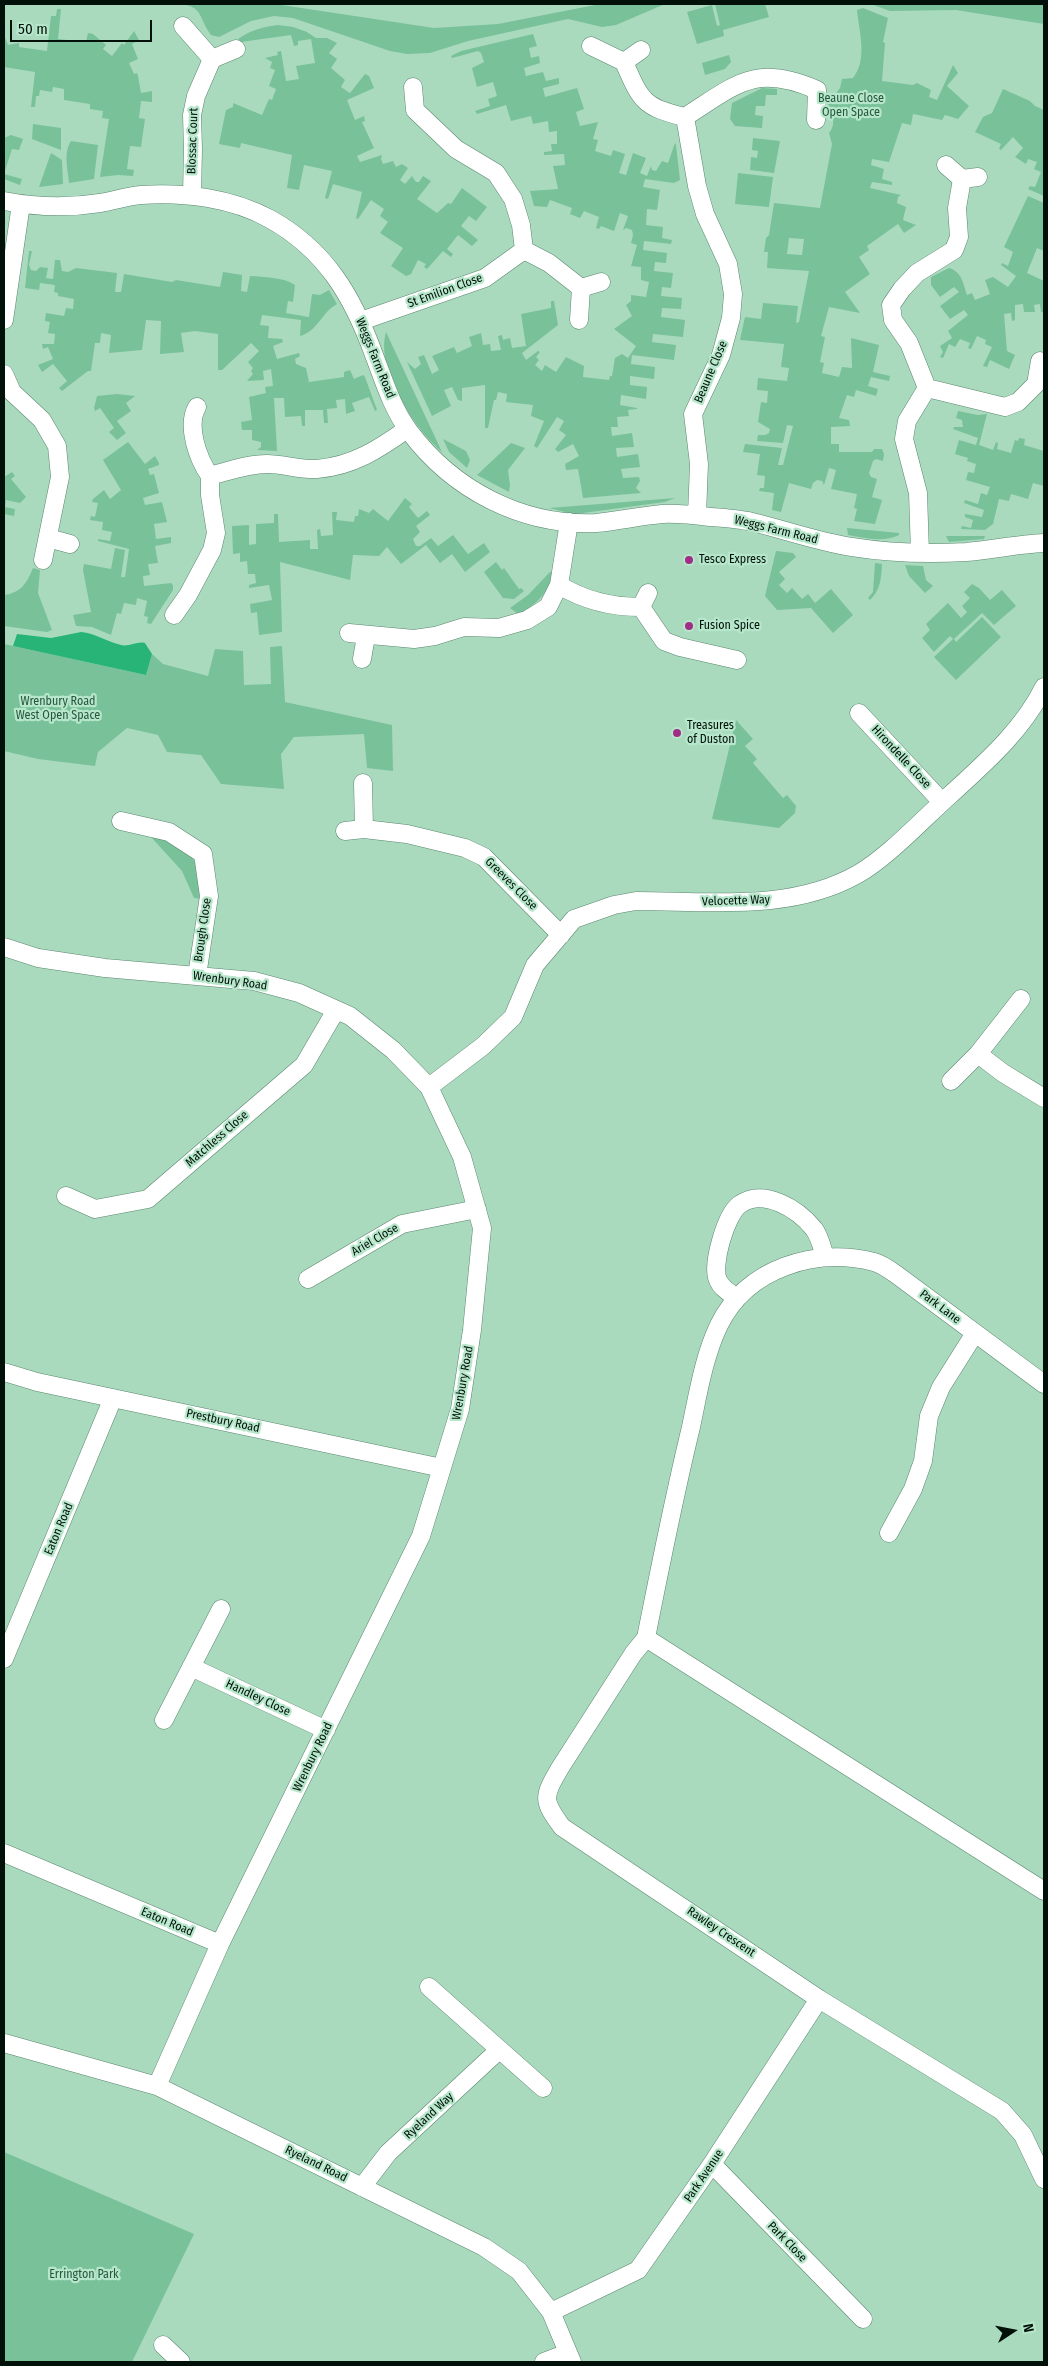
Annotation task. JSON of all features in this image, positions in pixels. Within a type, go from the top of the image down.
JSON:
[{"type":"street","points":[[183,26],[212,59],[236,50]]},
{"type":"street","points":[[591,46],[624,62],[638,93],[649,105],[665,112],[686,117],[736,85],[762,77],[784,78],[817,90],[816,120]]},
{"type":"street","points":[[624,62],[641,50]]},
{"type":"street","name":"Blossac Court","points":[[192,196],[194,149],[192,115],[196,96],[212,59]]},
{"type":"street","points":[[413,87],[415,110],[456,149],[496,173],[513,198],[522,225],[524,250],[550,263],[581,288]]},
{"type":"street","name":"Beaune Close","points":[[686,117],[697,186],[705,214],[728,264],[733,294],[731,318],[721,355],[705,385],[693,414],[699,464],[697,515]]},
{"type":"street","points":[[927,388],[909,343],[893,320],[891,305],[902,289],[917,274],[954,250],[959,237],[956,208],[970,178],[946,165]]},
{"type":"street","name":"Weggs Farm Road","points":[[12,202],[69,206],[99,203],[138,195],[192,196],[240,207],[268,218],[293,233],[316,252],[341,282],[361,321],[388,394],[407,429],[449,474],[484,498],[518,512],[569,522],[597,523],[663,514],[697,515],[748,521],[853,548],[920,553],[970,552],[1044,543]]},
{"type":"street","points":[[4,320],[12,202]]},
{"type":"street","name":"St Emilion Close","points":[[361,321],[485,278],[524,250]]},
{"type":"street","points":[[581,288],[601,282]]},
{"type":"street","points":[[579,320],[581,288]]},
{"type":"street","points":[[927,388],[1005,407],[1018,402],[1040,386],[1040,361]]},
{"type":"street","points":[[4,374],[8,395],[42,420],[57,446],[60,478],[43,560]]},
{"type":"street","points":[[920,553],[918,493],[904,439],[908,422],[927,388]]},
{"type":"street","points":[[174,615],[188,595],[212,550],[216,533],[210,495],[210,476],[203,466],[198,453],[191,424],[197,407]]},
{"type":"street","points":[[210,476],[245,466],[266,464],[316,469],[345,464],[365,457],[407,429]]},
{"type":"street","points":[[362,659],[357,635],[414,639],[435,636],[464,627],[508,626],[527,620],[548,607],[559,585],[569,522]]},
{"type":"street","points":[[48,538],[70,544]]},
{"type":"street","points":[[559,585],[573,594],[604,604],[645,600],[664,641],[680,647],[737,660]]},
{"type":"street","name":"Velocette Way","points":[[429,1086],[483,1046],[513,1017],[535,965],[574,919],[636,901],[771,900],[797,897],[828,888],[859,874],[880,858],[942,802],[1014,733],[1044,689]]},
{"type":"street","name":"Hirondelle Close","points":[[859,713],[942,802]]},
{"type":"street","points":[[363,783],[364,829]]},
{"type":"street","name":"Brough Close","points":[[121,821],[169,832],[203,854],[209,896],[197,976]]},
{"type":"street","name":"Greeves Close","points":[[345,831],[364,829],[407,834],[465,848],[484,857],[561,934]]},
{"type":"street","name":"Wrenbury Road","points":[[4,947],[38,958],[105,968],[254,981],[299,993],[350,1016],[393,1050],[429,1086],[462,1157],[482,1228],[472,1330],[460,1409],[421,1536],[220,1944],[157,2086]]},
{"type":"street","points":[[951,1081],[978,1054],[1021,999]]},
{"type":"street","name":"Matchless Close","points":[[66,1196],[95,1209],[148,1199],[304,1065],[336,1010]]},
{"type":"street","points":[[978,1054],[1003,1073],[1044,1098]]},
{"type":"street","points":[[737,1298],[722,1286],[716,1272],[724,1233],[730,1217],[739,1205],[755,1199],[770,1200],[786,1206],[814,1229],[825,1257]]},
{"type":"street","name":"Ariel Close","points":[[308,1279],[402,1224],[477,1209]]},
{"type":"street","name":"Park Lane","points":[[672,1506],[706,1361],[719,1325],[737,1298],[766,1274],[790,1263],[825,1257],[848,1258],[876,1263],[897,1274],[1044,1384]]},
{"type":"street","points":[[888,1533],[913,1489],[923,1461],[929,1416],[941,1387],[975,1333]]},
{"type":"street","name":"Prestbury Road","points":[[4,1372],[37,1382],[442,1468]]},
{"type":"street","name":"Eaton Road","points":[[4,1659],[113,1398]]},
{"type":"street","name":"Rawley Crescent","points":[[672,1506],[646,1638],[633,1654],[549,1786],[546,1799],[548,1808],[562,1827],[819,1998],[1002,2111],[1022,2135],[1044,2179]]},
{"type":"street","points":[[164,1720],[221,1609]]},
{"type":"street","points":[[646,1638],[1044,1890]]},
{"type":"street","name":"Handley Close","points":[[191,1667],[326,1730]]},
{"type":"street","name":"Eaton Road","points":[[4,1853],[220,1944]]},
{"type":"street","points":[[429,1987],[543,2088]]},
{"type":"street","name":"Park Avenue","points":[[551,2312],[638,2270],[712,2164],[819,1998]]},
{"type":"street","name":"Ryeland Road","points":[[4,2043],[157,2086],[484,2247],[519,2271],[551,2312],[570,2357]]},
{"type":"street","name":"Ryeland Way","points":[[362,2187],[388,2153],[500,2050]]},
{"type":"street","name":"Park Close","points":[[712,2164],[863,2319]]},
{"type":"street","points":[[163,2346],[181,2362]]},
{"type":"street","points":[[544,2362],[570,2357]]},
{"type":"green space","points":[[177,4],[275,4],[434,28],[498,24],[600,4],[665,4],[616,25],[602,27],[568,19],[468,41],[430,53],[407,54],[390,51],[293,18],[274,16],[251,21],[219,37],[211,35],[196,10],[186,5]]},
{"type":"green space","points":[[715,4],[765,4],[769,17],[723,30],[724,36],[697,44],[687,12],[712,5],[717,26],[720,25]]},
{"type":"green space","points":[[871,4],[1044,4],[1044,24],[956,10],[890,11]]},
{"type":"green space","name":"Beaune Close Open Space","points":[[863,8],[888,18],[883,42],[885,43],[882,81],[913,85],[917,83],[931,90],[929,97],[937,100],[953,65],[958,73],[947,86],[969,106],[958,119],[945,115],[942,120],[913,114],[911,125],[902,123],[889,162],[872,159],[871,165],[884,169],[882,179],[892,182],[892,185],[872,182],[870,188],[901,195],[898,197],[897,203],[906,207],[903,220],[916,225],[904,233],[898,224],[867,246],[869,250],[859,257],[870,274],[845,292],[860,313],[829,307],[821,336],[825,337],[820,362],[824,363],[822,373],[839,377],[842,367],[852,368],[851,338],[879,345],[873,372],[890,376],[889,381],[871,377],[868,386],[878,389],[876,396],[856,390],[854,397],[847,395],[839,418],[849,420],[850,426],[831,427],[831,444],[839,444],[839,452],[872,452],[874,449],[882,449],[884,454],[883,461],[876,459],[873,461],[869,473],[871,477],[877,479],[872,497],[882,500],[875,524],[854,521],[857,509],[854,508],[857,494],[831,489],[836,470],[829,468],[824,485],[822,481],[817,480],[813,483],[811,489],[789,483],[781,512],[772,510],[774,493],[759,491],[760,488],[764,488],[765,476],[757,475],[760,454],[743,452],[745,444],[782,448],[778,465],[783,465],[793,426],[787,425],[783,443],[757,441],[758,435],[769,433],[770,429],[758,422],[761,402],[767,403],[768,391],[757,390],[758,378],[787,381],[789,368],[781,367],[784,344],[740,340],[745,317],[761,319],[763,303],[798,306],[796,323],[799,322],[809,271],[767,268],[768,252],[764,252],[766,238],[769,235],[774,203],[820,208],[832,144],[829,133],[833,126],[833,119],[828,104],[840,88],[842,79],[853,78],[858,71],[860,62],[861,45],[857,10]],"holes":[[[789,238],[804,239],[802,255],[787,254]]]},
{"type":"green space","points":[[57,9],[61,9],[58,39],[86,42],[88,33],[93,34],[106,45],[103,49],[112,56],[122,43],[124,45],[134,31],[139,40],[132,44],[138,59],[129,63],[134,74],[137,73],[141,93],[152,91],[152,102],[141,101],[139,118],[145,119],[141,147],[130,146],[127,169],[134,170],[133,176],[100,177],[109,119],[102,118],[103,111],[90,109],[90,104],[64,100],[64,89],[53,87],[52,92],[40,90],[39,96],[36,96],[35,107],[31,107],[35,72],[4,67],[4,35],[8,45],[19,43],[19,47],[47,51],[51,16],[56,16]]},
{"type":"green space","points":[[278,25],[293,27],[307,32],[316,38],[327,38],[337,43],[329,53],[337,59],[331,68],[345,80],[341,87],[350,93],[365,74],[369,76],[374,88],[347,100],[355,120],[364,116],[365,121],[362,122],[374,148],[357,156],[360,162],[382,155],[383,164],[393,161],[396,167],[402,164],[408,168],[400,180],[405,184],[412,176],[416,182],[419,182],[423,176],[431,181],[417,199],[437,213],[448,203],[451,204],[462,188],[487,207],[476,221],[469,216],[461,226],[478,240],[472,246],[458,235],[447,249],[453,254],[451,257],[443,251],[427,269],[424,267],[426,264],[418,260],[411,274],[406,276],[391,266],[403,248],[380,233],[388,222],[380,216],[384,209],[371,200],[358,219],[356,218],[362,192],[333,184],[328,199],[325,198],[332,171],[304,165],[299,190],[287,188],[292,155],[241,143],[240,148],[219,144],[226,110],[233,107],[233,103],[262,115],[269,99],[272,100],[276,89],[269,86],[275,70],[270,68],[272,62],[265,58],[278,55],[277,52],[281,51],[286,81],[299,79],[296,66],[315,63],[311,39],[298,41],[298,45],[294,46],[291,35],[241,42],[238,39],[257,29]]},
{"type":"green space","points":[[533,34],[537,46],[529,48],[531,58],[539,56],[540,63],[524,68],[526,76],[543,72],[546,81],[559,78],[559,84],[543,88],[545,97],[577,88],[584,109],[576,112],[580,126],[598,122],[593,139],[598,140],[595,151],[611,156],[613,150],[625,154],[619,173],[626,175],[633,153],[646,158],[640,173],[647,176],[651,166],[652,170],[656,171],[662,161],[668,163],[675,143],[676,145],[680,180],[674,183],[645,179],[643,187],[660,190],[657,210],[647,209],[646,225],[663,227],[662,238],[672,240],[671,244],[644,241],[643,250],[667,253],[666,263],[655,262],[654,271],[673,273],[671,288],[662,287],[661,296],[682,298],[681,309],[662,308],[661,317],[685,320],[683,337],[653,334],[652,342],[676,345],[674,360],[632,355],[631,364],[655,367],[654,379],[630,376],[630,385],[647,387],[646,399],[621,395],[620,405],[637,409],[628,410],[629,416],[617,417],[618,427],[611,427],[612,436],[632,433],[634,447],[616,448],[617,457],[638,454],[640,467],[621,469],[623,478],[639,477],[640,481],[636,488],[641,493],[583,498],[578,469],[566,470],[565,464],[579,456],[573,444],[558,452],[555,449],[566,435],[559,430],[564,421],[557,417],[537,448],[534,446],[544,421],[531,416],[533,405],[506,402],[507,394],[498,392],[496,400],[494,400],[488,428],[485,428],[485,385],[462,388],[462,401],[458,400],[452,387],[444,390],[451,406],[432,416],[407,362],[415,369],[421,364],[418,357],[424,355],[432,374],[439,370],[432,356],[454,347],[457,353],[472,346],[469,337],[481,333],[483,345],[490,344],[491,351],[501,350],[498,336],[502,335],[503,340],[510,338],[512,348],[526,346],[521,314],[551,308],[551,301],[554,301],[558,325],[522,353],[526,360],[538,351],[540,352],[536,357],[539,360],[535,365],[542,371],[545,365],[556,372],[566,357],[584,366],[583,377],[609,380],[610,376],[612,376],[615,358],[622,354],[628,358],[636,346],[614,329],[632,316],[626,305],[631,301],[631,295],[646,297],[649,282],[641,280],[641,267],[631,266],[637,245],[631,243],[632,230],[626,228],[623,230],[628,216],[620,213],[614,231],[601,226],[599,229],[596,228],[599,217],[584,211],[580,218],[570,214],[572,208],[550,200],[547,207],[534,206],[530,191],[558,189],[553,166],[565,165],[564,154],[544,155],[544,152],[552,151],[551,144],[557,144],[557,131],[549,132],[548,121],[533,124],[531,116],[511,121],[506,105],[477,114],[475,111],[490,106],[488,99],[497,96],[493,82],[477,87],[472,68],[484,62],[481,53],[478,51],[452,58],[451,56],[461,51]]},
{"type":"green space","points":[[729,55],[731,62],[725,69],[705,75],[702,63]]},
{"type":"green space","points":[[762,88],[777,89],[777,95],[766,95],[765,106],[756,106],[755,115],[763,116],[762,128],[735,126],[730,119],[732,103]]},
{"type":"green space","points":[[1003,89],[1030,101],[1035,106],[1044,110],[1044,196],[1028,189],[1030,186],[1035,187],[1041,172],[1034,169],[1037,162],[1028,159],[1026,164],[1015,157],[1023,148],[1013,137],[1001,150],[999,149],[1001,144],[975,132],[983,117],[992,113]]},
{"type":"green space","points":[[33,124],[61,128],[61,150],[32,139]]},
{"type":"green space","points":[[11,135],[23,139],[19,150],[12,149],[4,174],[4,138]]},
{"type":"green space","points":[[753,138],[780,141],[774,173],[750,170],[751,157],[757,158],[758,151],[752,150]]},
{"type":"green space","points":[[71,141],[98,145],[94,179],[69,183],[67,151]]},
{"type":"green space","points":[[51,153],[62,160],[63,184],[39,187]]},
{"type":"green space","points":[[738,173],[773,177],[769,207],[735,204]]},
{"type":"green space","points":[[4,174],[22,179],[20,185],[4,179]]},
{"type":"green space","points":[[1028,196],[1044,203],[1044,251],[1037,248],[1027,273],[1044,281],[1044,312],[1041,312],[1040,304],[1034,305],[1035,312],[1024,312],[1023,304],[1015,305],[1015,320],[1012,321],[1011,313],[1004,314],[1007,351],[1015,355],[1009,369],[990,360],[987,367],[983,366],[992,347],[985,344],[986,340],[977,336],[971,349],[968,348],[970,343],[960,339],[955,347],[949,344],[943,358],[940,357],[943,352],[940,346],[952,338],[948,331],[968,315],[964,310],[950,319],[940,306],[959,292],[954,287],[940,297],[931,285],[931,277],[949,268],[957,272],[967,295],[972,293],[975,300],[990,294],[985,280],[993,277],[1008,287],[1016,276],[1001,265],[1002,263],[1008,266],[1013,252],[1004,247]]},
{"type":"green space","points":[[29,251],[32,251],[29,265],[31,270],[36,271],[40,267],[48,268],[46,278],[53,279],[55,260],[60,260],[62,271],[68,272],[76,268],[117,273],[115,292],[121,292],[124,274],[220,287],[223,272],[242,275],[241,291],[247,292],[250,276],[273,278],[285,280],[295,285],[293,302],[288,301],[286,313],[309,317],[312,294],[320,295],[329,290],[337,304],[306,334],[300,336],[301,320],[262,315],[260,325],[269,326],[268,338],[282,339],[283,342],[273,346],[277,359],[299,353],[300,356],[295,359],[296,364],[306,368],[309,382],[344,377],[344,372],[350,370],[354,379],[363,375],[377,410],[375,411],[369,397],[352,403],[355,411],[346,414],[345,399],[336,400],[337,408],[327,409],[328,423],[324,423],[323,410],[305,410],[305,426],[302,426],[301,416],[285,417],[284,398],[274,398],[277,451],[257,450],[261,447],[261,442],[252,440],[252,430],[242,430],[241,422],[252,420],[249,397],[266,393],[265,387],[273,386],[271,369],[263,371],[264,380],[247,381],[253,374],[251,371],[253,368],[248,362],[259,351],[251,343],[222,370],[218,370],[218,334],[195,331],[181,333],[184,352],[160,354],[161,321],[146,320],[142,350],[109,353],[111,335],[101,333],[100,343],[95,343],[91,371],[88,371],[62,391],[59,388],[67,381],[53,364],[42,372],[38,365],[53,359],[48,347],[43,349],[42,344],[54,344],[55,334],[48,333],[50,322],[45,321],[46,313],[64,316],[66,308],[73,309],[74,299],[58,296],[58,293],[54,292],[55,285],[40,283],[39,290],[25,288]]},
{"type":"green space","points":[[386,332],[442,452],[420,428],[399,397],[386,363],[384,347]]},
{"type":"green space","points":[[117,394],[135,396],[126,403],[131,411],[117,421],[126,433],[117,440],[109,432],[114,428],[100,408],[95,411],[94,408],[97,396]]},
{"type":"green space","points":[[958,411],[978,415],[987,414],[979,445],[993,450],[996,442],[998,443],[997,449],[1011,453],[1015,440],[1018,441],[1019,438],[1025,439],[1024,445],[1044,451],[1044,486],[1033,483],[1028,499],[1011,494],[1009,501],[999,499],[993,524],[985,530],[961,529],[962,526],[971,528],[973,520],[965,517],[965,514],[982,517],[984,510],[964,503],[965,500],[978,504],[981,493],[987,495],[990,487],[966,480],[968,472],[974,473],[976,464],[967,461],[968,458],[955,454],[959,440],[976,445],[978,438],[953,429],[954,427],[963,427],[962,420],[956,418]]},
{"type":"green space","points":[[443,439],[466,451],[470,460],[467,468],[449,452]]},
{"type":"green space","points":[[128,442],[145,464],[155,456],[159,463],[159,465],[148,469],[150,475],[154,474],[159,493],[143,498],[145,505],[162,502],[167,522],[154,524],[156,539],[171,537],[171,543],[155,546],[158,563],[148,564],[150,575],[143,576],[144,586],[171,583],[173,590],[151,624],[147,623],[148,617],[144,616],[147,601],[137,598],[136,605],[124,603],[121,614],[117,613],[111,635],[92,627],[76,626],[73,615],[91,612],[83,570],[84,564],[111,569],[115,548],[125,550],[121,577],[125,577],[129,549],[98,541],[98,539],[110,541],[112,532],[102,530],[103,522],[90,520],[91,516],[95,517],[98,503],[92,502],[93,499],[104,490],[110,499],[121,490],[103,460]]},
{"type":"green space","points":[[511,443],[525,448],[508,470],[509,492],[477,475]]},
{"type":"green space","points":[[12,472],[15,476],[11,479],[26,497],[20,503],[6,500],[5,507],[15,509],[14,516],[4,514],[4,477]]},
{"type":"green space","points":[[405,498],[412,504],[409,507],[418,518],[427,511],[430,515],[416,526],[420,532],[413,539],[416,546],[420,546],[431,538],[438,546],[453,535],[468,554],[484,543],[490,552],[465,572],[452,554],[440,563],[426,545],[401,564],[387,547],[379,556],[353,555],[350,580],[280,562],[282,632],[259,635],[257,612],[251,613],[250,604],[272,600],[269,585],[249,588],[249,585],[256,583],[255,574],[248,574],[247,561],[240,562],[240,553],[233,554],[232,526],[249,525],[249,545],[256,544],[256,524],[274,523],[274,514],[278,514],[279,542],[310,540],[310,549],[318,549],[317,530],[320,529],[321,536],[333,535],[332,512],[337,512],[336,520],[354,522],[355,516],[358,516],[359,509],[369,513],[373,509],[388,521]]},
{"type":"green space","points":[[675,498],[665,502],[583,513],[569,513],[549,508]]},
{"type":"green space","points":[[847,528],[899,533],[899,535],[887,539],[868,538],[848,535]]},
{"type":"green space","points":[[946,536],[985,536],[984,539],[949,542]]},
{"type":"green space","points":[[776,551],[793,553],[796,557],[779,572],[785,579],[779,585],[787,593],[792,588],[802,599],[808,594],[815,603],[831,589],[853,615],[833,633],[811,608],[777,610],[765,596]]},
{"type":"green space","points":[[496,562],[502,570],[504,568],[519,589],[521,588],[524,591],[514,599],[503,598],[484,572]]},
{"type":"green space","points":[[875,563],[882,564],[881,579],[876,592],[870,600],[868,598],[873,592]]},
{"type":"green space","points":[[905,565],[923,566],[926,580],[933,586],[925,593],[909,576]]},
{"type":"green space","points":[[33,568],[40,570],[38,593],[52,630],[47,632],[4,626],[4,595],[19,590]]},
{"type":"green space","points":[[550,572],[554,572],[546,591],[532,606],[521,614],[510,608],[528,595]]},
{"type":"green space","points":[[972,584],[979,588],[990,600],[1002,590],[1016,606],[994,625],[982,613],[954,639],[956,642],[982,617],[1001,637],[956,680],[934,657],[953,639],[950,636],[934,652],[922,638],[930,630],[926,624],[948,603],[961,618],[967,612],[962,606],[970,598],[964,592]]},
{"type":"green space","points":[[81,632],[121,645],[145,643],[152,654],[146,675],[13,646],[17,634],[51,638]]},
{"type":"green space","name":"Wrenbury Road West Open Space","points":[[4,644],[146,675],[152,654],[163,664],[208,676],[215,649],[243,651],[244,685],[271,684],[270,647],[282,646],[285,702],[392,725],[393,771],[367,768],[364,734],[294,737],[281,754],[284,789],[221,784],[201,755],[167,752],[158,735],[127,728],[98,752],[95,766],[38,759],[4,751]]},
{"type":"green space","points":[[736,720],[753,739],[745,746],[757,759],[753,763],[783,798],[787,795],[796,806],[795,813],[779,828],[712,819]]},
{"type":"green space","points":[[151,837],[175,843],[191,856],[199,874],[200,899],[194,898],[182,871]]},
{"type":"green space","name":"Errington Park","points":[[4,2152],[194,2234],[132,2362],[4,2362]]},
{"type":"place","name":"Tesco Express","points":[[689,560]]},
{"type":"place","name":"Fusion Spice","points":[[689,626]]},
{"type":"place","name":"Treasures of Duston","points":[[677,733]]}]
